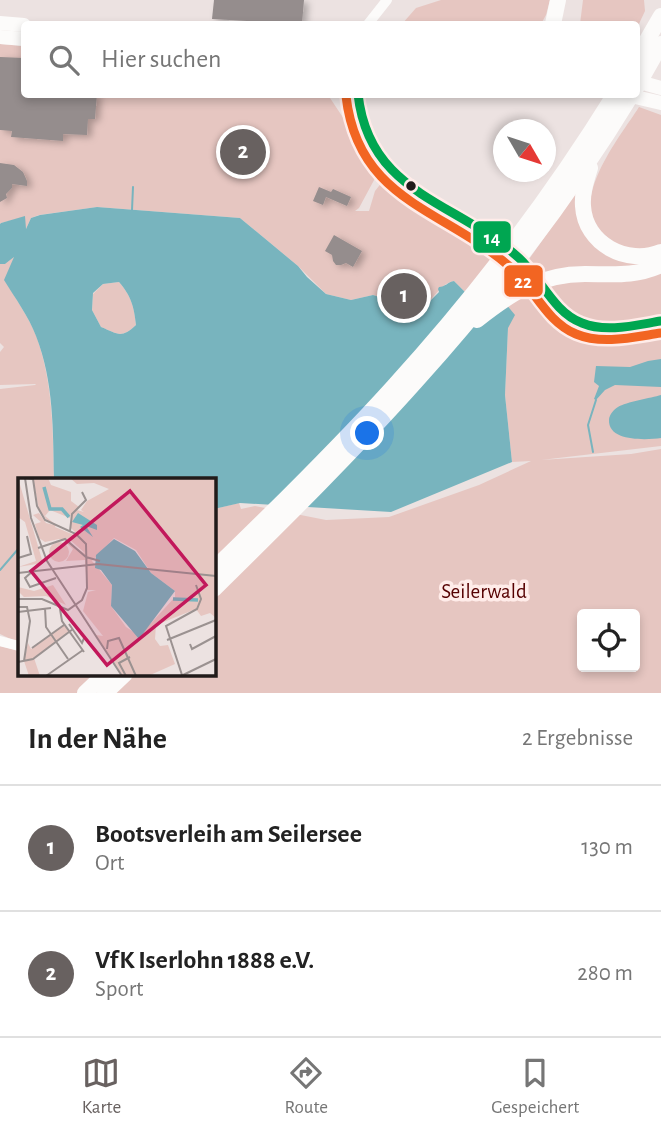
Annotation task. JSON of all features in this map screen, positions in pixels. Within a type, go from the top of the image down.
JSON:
[{"type":"highway","points":[[554,21],[558,0]]},
{"type":"highway","points":[[564,21],[567,0]]},
{"type":"highway","points":[[640,70],[661,5]]},
{"type":"highway","points":[[640,70],[661,44]]},
{"type":"highway","points":[[620,99],[593,156],[582,194],[586,222],[594,236],[619,254],[645,257],[661,252]]},
{"type":"highway","points":[[217,575],[288,496],[394,387],[528,236],[584,143],[620,99]]},
{"type":"highway","points":[[217,575],[351,451],[417,381],[453,340],[528,236],[593,156]]},
{"type":"highway","points":[[453,340],[513,293],[535,282],[565,275],[634,274],[650,271],[661,265]]},
{"type":"highway","points":[[85,693],[103,676]]},
{"type":"highway","points":[[105,693],[123,676]]},
{"type":"main road","points":[[0,23],[21,25]]},
{"type":"main road","points":[[0,37],[21,39]]},
{"type":"main road","points":[[640,70],[661,88]]},
{"type":"main road","points":[[620,99],[661,103]]},
{"type":"street","points":[[370,21],[383,4]]},
{"type":"street","points":[[359,98],[368,136],[390,171],[410,187],[501,242],[536,275],[555,302],[574,319],[599,326],[661,321]]},
{"type":"street","points":[[0,641],[18,646]]},
{"type":"green space","points":[[441,0],[550,0],[543,21],[405,21],[416,8]]},
{"type":"green space","points":[[583,0],[644,0],[645,11],[640,22],[580,21]]},
{"type":"green space","name":"Seilerwald","points":[[0,44],[21,46],[21,98],[330,98],[359,148],[380,169],[355,211],[369,211],[375,191],[390,172],[486,233],[580,325],[661,325],[661,446],[541,460],[631,454],[661,449],[661,693],[0,693],[0,646],[18,651],[18,676],[215,676],[215,509],[239,503],[241,509],[255,506],[326,520],[389,517],[479,485],[531,461],[512,462],[505,395],[508,328],[454,281],[442,287],[427,304],[399,303],[373,295],[351,300],[326,294],[298,266],[240,218],[97,207],[39,215],[31,218],[25,231],[25,217],[0,224]]},
{"type":"green space","points":[[639,107],[661,115],[661,247],[632,251],[621,248],[606,236],[594,223],[590,207],[599,172]]},
{"type":"green space","points":[[583,183],[591,236],[661,262],[539,277],[527,262]]},
{"type":"green space","points":[[15,256],[5,280],[37,338],[46,373],[53,443],[54,478],[18,478],[18,643],[0,634],[0,389],[36,384],[0,385],[0,352],[4,347],[0,343],[0,264],[5,264]]},
{"type":"green space","points":[[661,273],[661,317],[626,323],[602,324],[579,318],[566,309],[549,286],[576,281]]},
{"type":"green space","points":[[119,282],[131,302],[136,325],[123,334],[101,327],[92,310],[93,294],[103,284]]},
{"type":"water","points":[[97,207],[240,218],[298,266],[326,294],[351,300],[373,295],[399,303],[427,304],[439,292],[439,287],[454,281],[468,295],[497,293],[515,315],[508,328],[505,395],[512,462],[391,512],[240,503],[215,509],[215,478],[54,478],[51,407],[42,353],[30,322],[4,280],[14,257],[5,264],[0,264],[0,224],[25,216],[26,229],[31,218]],"holes":[[[119,282],[126,292],[136,325],[123,334],[101,327],[92,310],[93,293],[103,284]]]},
{"type":"water","points":[[661,359],[661,387],[615,385],[594,399],[599,386],[594,382],[596,366],[630,367]]},
{"type":"water","points":[[661,395],[661,438],[629,438],[621,436],[610,427],[609,418],[616,408]]},
{"type":"building","points":[[214,0],[304,0],[302,21],[212,19]]},
{"type":"building","points":[[0,57],[21,58],[21,98],[97,98],[95,119],[88,119],[87,135],[63,134],[63,141],[11,137],[12,131],[0,130]]},
{"type":"building","points":[[0,163],[14,165],[23,172],[27,186],[12,184],[6,194],[7,198],[0,202]]},
{"type":"building","points":[[319,187],[331,192],[333,189],[351,197],[347,206],[326,197],[323,205],[313,201]]},
{"type":"building","points":[[334,235],[362,251],[353,267],[346,263],[336,265],[332,255],[325,251]]},
{"type":"waterway","points":[[132,210],[133,187]]},
{"type":"waterway","points":[[593,452],[588,425],[596,400]]},
{"type":"waterway","points":[[0,570],[18,549]]},
{"type":"transit line","name":"22","points":[[346,98],[354,131],[367,159],[385,181],[407,199],[483,246],[509,266],[565,328],[596,339],[661,333]]},
{"type":"transit line","name":"14","points":[[359,98],[366,128],[379,154],[397,175],[419,192],[495,239],[519,258],[555,303],[572,318],[601,327],[661,321]]},
{"type":"place","name":"VfK Iserlohn 1888 e.V.","points":[[243,152]]},
{"type":"place","name":"Bootsverleih am Seilersee","points":[[404,296]]}]
